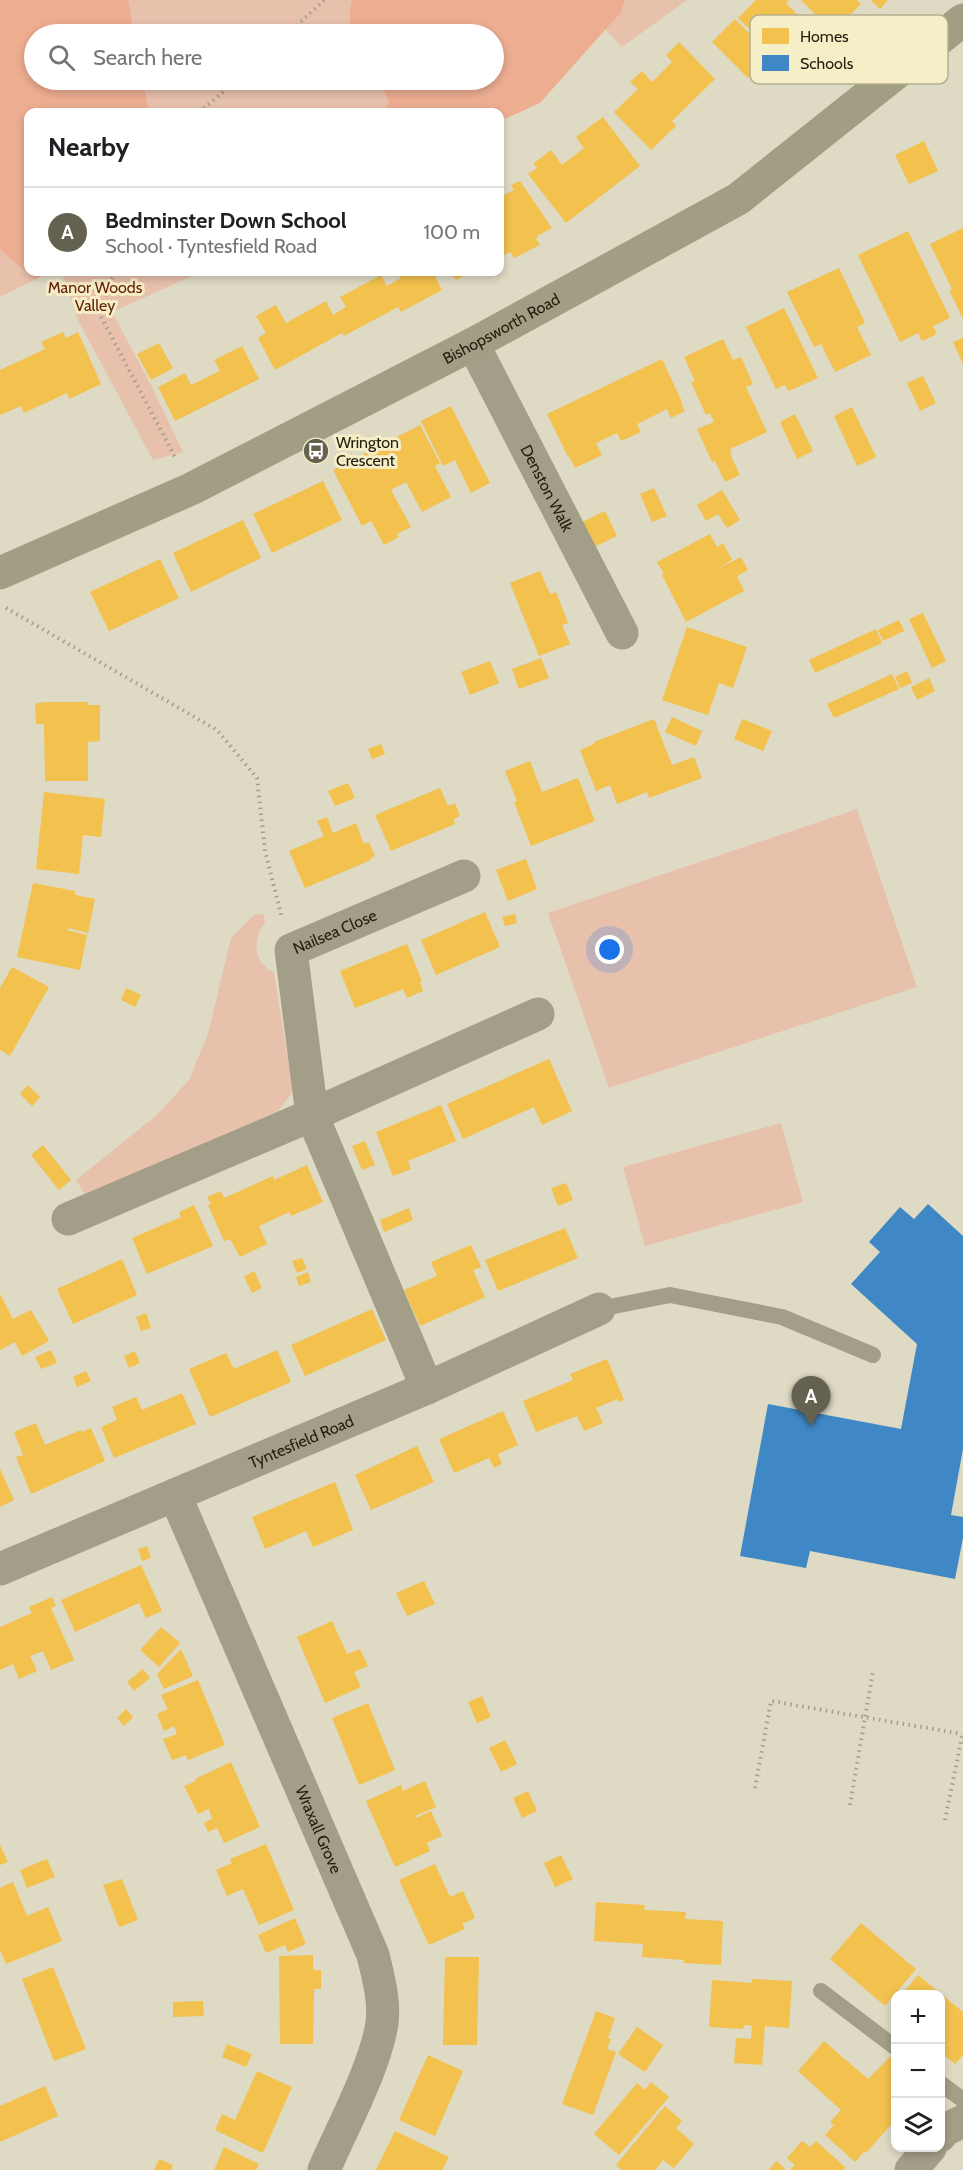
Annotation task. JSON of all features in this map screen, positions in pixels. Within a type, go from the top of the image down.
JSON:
[{"type":"street","name":"Bishopsworth Road","points":[[948,40],[961,30]]},
{"type":"street","name":"Bishopsworth Road","points":[[0,573],[191,489],[473,344],[738,199],[890,84]]},
{"type":"street","name":"Denston Walk","points":[[473,344],[622,633]]},
{"type":"street","name":"Nailsea Close","points":[[427,1388],[312,1115],[291,950],[464,876]]},
{"type":"street","points":[[68,1219],[312,1115],[538,1014]]},
{"type":"street","name":"Tyntesfield Road","points":[[0,1569],[427,1388],[599,1309]]},
{"type":"street","name":"Wraxall Grove","points":[[175,1495],[372,1955],[381,1987],[382,2023],[370,2066],[324,2170]]},
{"type":"street","points":[[945,2130],[963,2121]]},
{"type":"street","points":[[911,2170],[927,2152]]},
{"type":"lane","points":[[599,1309],[670,1294],[782,1317],[873,1355]]},
{"type":"lane","points":[[821,1991],[891,2044]]},
{"type":"lane","points":[[945,2087],[963,2100]]},
{"type":"path","points":[[299,24],[324,0]]},
{"type":"path","points":[[204,108],[226,90]]},
{"type":"path","points":[[113,276],[99,313],[191,489]]},
{"type":"path","points":[[0,605],[217,730],[256,778],[265,850],[291,950]]},
{"type":"path","points":[[850,1805],[873,1671]]},
{"type":"path","points":[[755,1788],[771,1701],[963,1733],[945,1820]]},
{"type":"green space","name":"Manor Woods Valley","points":[[0,0],[687,0],[622,47],[582,5],[504,31],[504,24],[24,24],[24,90],[480,90],[478,108],[24,108],[24,276],[43,276],[0,297]]},
{"type":"green space","name":"Manor Woods Valley","points":[[63,276],[192,276],[112,312],[183,452],[153,460],[78,320]]},
{"type":"green space","points":[[857,809],[917,987],[609,1088],[548,913]]},
{"type":"green space","points":[[264,914],[265,923],[258,936],[257,951],[261,962],[274,973],[293,1091],[278,1111],[86,1196],[76,1180],[157,1115],[189,1080],[208,1034],[231,938],[254,915]]},
{"type":"green space","points":[[781,1123],[803,1202],[645,1246],[623,1167]]},
{"type":"shaded area","points":[[0,0],[128,0],[132,24],[24,24],[24,90],[145,90],[148,108],[24,108],[24,270],[0,249]]},
{"type":"shaded area","points":[[352,0],[625,0],[621,12],[540,103],[504,119],[504,108],[385,108],[389,103],[383,90],[504,90],[504,24],[350,24]]},
{"type":"building: Homes","points":[[756,0],[789,0],[786,3],[798,15],[750,15],[750,30],[738,18]]},
{"type":"building: Homes","points":[[801,0],[857,0],[861,4],[850,15],[815,15]]},
{"type":"building: Homes","points":[[871,0],[888,0],[880,9]]},
{"type":"building: Homes","points":[[735,19],[750,34],[750,76],[748,78],[712,42]]},
{"type":"building: Homes","points":[[679,42],[715,79],[672,121],[676,126],[651,150],[614,112],[638,89],[630,82],[642,71],[652,82],[672,62],[666,55]]},
{"type":"building: Homes","points":[[603,117],[640,166],[566,223],[528,174],[537,168],[533,164],[551,150],[562,165],[584,148],[576,137]]},
{"type":"building: Homes","points":[[924,141],[938,171],[909,184],[895,155]]},
{"type":"building: Homes","points":[[520,181],[552,228],[537,236],[536,239],[540,245],[514,258],[510,252],[504,255],[504,195],[514,190],[511,185]]},
{"type":"building: Homes","points":[[963,228],[963,319],[949,290],[952,289],[930,244]]},
{"type":"building: Homes","points":[[908,231],[950,318],[933,326],[937,334],[922,341],[918,333],[900,342],[858,255]]},
{"type":"building: Homes","points":[[839,268],[865,323],[857,327],[871,355],[835,372],[821,344],[814,347],[787,292]]},
{"type":"building: Homes","points":[[379,276],[382,276],[387,286],[401,278],[400,276],[435,276],[442,290],[401,312],[398,307],[344,336],[342,333],[275,370],[258,338],[266,333],[256,316],[276,305],[286,323],[326,301],[333,315],[346,307],[340,297]]},
{"type":"building: Homes","points":[[784,308],[818,378],[789,391],[785,385],[776,389],[746,327]]},
{"type":"building: Homes","points":[[63,332],[66,338],[78,332],[101,384],[69,399],[67,393],[24,413],[21,406],[0,415],[0,370],[45,349],[41,342]]},
{"type":"building: Homes","points":[[963,338],[963,364],[953,342]]},
{"type":"building: Homes","points":[[723,339],[733,360],[741,357],[753,384],[746,387],[767,432],[730,449],[740,475],[725,482],[715,461],[712,462],[697,429],[714,422],[710,413],[706,415],[691,382],[695,381],[684,357]]},
{"type":"building: Homes","points":[[159,343],[173,368],[151,380],[137,354]]},
{"type":"building: Homes","points":[[242,346],[259,379],[175,421],[158,387],[185,373],[191,385],[220,371],[214,360]]},
{"type":"building: Homes","points":[[662,359],[685,411],[671,418],[667,409],[637,424],[641,432],[621,441],[617,433],[596,443],[602,455],[575,468],[547,414]]},
{"type":"building: Homes","points":[[923,376],[936,403],[920,411],[907,383]]},
{"type":"building: Homes","points":[[451,406],[490,483],[471,493],[455,460],[443,466],[421,421]]},
{"type":"building: Homes","points":[[852,407],[876,457],[857,466],[834,416]]},
{"type":"building: Homes","points":[[795,414],[813,451],[797,459],[780,422]]},
{"type":"building: Homes","points":[[420,425],[440,463],[435,466],[451,497],[422,512],[406,482],[391,490],[411,527],[397,534],[399,537],[384,545],[371,521],[362,526],[333,470]]},
{"type":"building: Homes","points":[[323,481],[342,520],[272,553],[253,514]]},
{"type":"building: Homes","points":[[654,488],[667,516],[652,522],[640,494]]},
{"type":"building: Homes","points":[[722,490],[740,520],[727,528],[718,514],[706,521],[697,505]]},
{"type":"building: Homes","points":[[605,511],[617,536],[592,548],[580,523]]},
{"type":"building: Homes","points":[[243,520],[261,558],[191,592],[173,553]]},
{"type":"building: Homes","points":[[710,534],[717,547],[723,543],[732,560],[715,570],[741,557],[748,570],[737,576],[744,591],[686,622],[657,562]]},
{"type":"building: Homes","points":[[160,559],[179,598],[109,631],[90,592]]},
{"type":"building: Homes","points":[[540,571],[550,594],[556,592],[568,623],[562,625],[570,644],[539,656],[510,583]]},
{"type":"building: Homes","points":[[923,613],[946,661],[932,668],[909,619]]},
{"type":"building: Homes","points":[[899,620],[904,631],[883,641],[878,630]]},
{"type":"building: Homes","points":[[687,627],[747,647],[733,688],[719,683],[708,715],[662,700]]},
{"type":"building: Homes","points":[[876,629],[882,643],[815,673],[809,660]]},
{"type":"building: Homes","points":[[541,658],[549,678],[519,689],[512,669]]},
{"type":"building: Homes","points":[[490,661],[499,683],[470,695],[461,672]]},
{"type":"building: Homes","points":[[907,671],[912,683],[900,688],[895,677]]},
{"type":"building: Homes","points":[[892,674],[899,689],[834,718],[827,704]]},
{"type":"building: Homes","points":[[929,678],[935,691],[917,700],[911,687]]},
{"type":"building: Homes","points":[[88,702],[88,705],[100,705],[100,741],[88,742],[88,781],[45,781],[44,724],[36,724],[35,704]]},
{"type":"building: Homes","points":[[672,717],[702,731],[696,746],[665,732]]},
{"type":"building: Homes","points":[[654,719],[672,765],[694,757],[702,778],[649,798],[647,792],[617,804],[610,785],[596,791],[580,750],[594,742]]},
{"type":"building: Homes","points":[[742,719],[772,731],[763,751],[734,739]]},
{"type":"building: Homes","points":[[381,744],[385,754],[372,759],[368,749]]},
{"type":"building: Homes","points":[[530,761],[542,792],[578,778],[595,821],[531,846],[505,771]]},
{"type":"building: Homes","points":[[348,783],[355,798],[335,806],[328,791]]},
{"type":"building: Homes","points":[[440,788],[448,806],[455,803],[460,816],[454,819],[455,824],[391,851],[375,815]]},
{"type":"building: Homes","points":[[44,792],[105,799],[101,837],[83,835],[79,874],[36,869]]},
{"type":"building: Homes","points":[[327,817],[333,833],[356,823],[364,844],[369,842],[375,856],[371,860],[305,888],[289,851],[324,836],[317,821]]},
{"type":"building: Homes","points":[[526,859],[537,889],[508,901],[496,870]]},
{"type":"building: Homes","points":[[33,883],[75,891],[75,895],[95,899],[88,933],[68,928],[67,930],[87,935],[80,970],[17,957]]},
{"type":"building: Homes","points":[[485,912],[500,947],[436,975],[421,940]]},
{"type":"building: Homes","points":[[515,914],[517,923],[505,926],[502,917]]},
{"type":"building: Homes","points":[[407,944],[422,981],[420,982],[423,991],[407,998],[403,989],[355,1008],[340,971]]},
{"type":"building: Homes","points":[[12,967],[49,987],[10,1056],[0,1050],[0,988]]},
{"type":"building: Homes","points":[[126,988],[141,995],[135,1007],[121,1000]]},
{"type":"building: Homes","points":[[549,1059],[572,1111],[542,1125],[534,1107],[463,1139],[447,1104]]},
{"type":"building: Homes","points":[[28,1085],[40,1097],[32,1106],[20,1094]]},
{"type":"building: Homes","points":[[441,1105],[456,1141],[408,1161],[411,1169],[393,1176],[376,1132]]},
{"type":"building: Homes","points":[[365,1141],[375,1165],[362,1170],[352,1146]]},
{"type":"building: Homes","points":[[43,1145],[71,1180],[59,1190],[31,1155]]},
{"type":"building: Homes","points":[[307,1165],[323,1202],[291,1216],[289,1212],[259,1226],[267,1244],[240,1257],[230,1239],[224,1241],[208,1205],[211,1204],[207,1197],[221,1191],[224,1198],[273,1176],[274,1180]]},
{"type":"building: Homes","points":[[566,1183],[573,1200],[558,1206],[551,1188]]},
{"type":"building: Homes","points":[[194,1205],[213,1246],[147,1274],[132,1238],[181,1217],[179,1212]]},
{"type":"building: Homes","points":[[409,1208],[413,1220],[384,1232],[380,1220]]},
{"type":"building: Homes","points":[[565,1228],[578,1258],[498,1291],[485,1260]]},
{"type":"building: Homes","points":[[471,1245],[481,1267],[473,1270],[485,1297],[420,1326],[404,1290],[437,1276],[431,1262]]},
{"type":"building: Homes","points":[[302,1258],[307,1269],[297,1273],[292,1261]]},
{"type":"building: Homes","points":[[122,1259],[137,1295],[73,1324],[57,1289]]},
{"type":"building: Homes","points":[[254,1271],[262,1288],[252,1293],[244,1277]]},
{"type":"building: Homes","points":[[308,1272],[311,1282],[299,1286],[296,1277]]},
{"type":"building: Homes","points":[[0,1294],[13,1319],[31,1310],[49,1341],[22,1356],[15,1342],[0,1350]]},
{"type":"building: Homes","points":[[372,1309],[386,1340],[305,1376],[291,1345]]},
{"type":"building: Homes","points":[[146,1313],[151,1328],[141,1331],[136,1317]]},
{"type":"building: Homes","points":[[51,1350],[57,1363],[41,1369],[35,1357]]},
{"type":"building: Homes","points":[[277,1350],[291,1382],[210,1417],[189,1369],[226,1353],[234,1369]]},
{"type":"building: Homes","points":[[135,1351],[140,1363],[129,1368],[124,1356]]},
{"type":"building: Homes","points":[[607,1359],[624,1400],[619,1402],[617,1399],[596,1408],[603,1423],[584,1431],[577,1416],[536,1432],[523,1401],[573,1380],[570,1374]]},
{"type":"building: Homes","points":[[86,1371],[91,1381],[77,1387],[73,1377]]},
{"type":"building: Homes","points":[[182,1393],[196,1424],[114,1458],[101,1427],[117,1420],[112,1407],[136,1397],[142,1410]]},
{"type":"building: Homes","points":[[503,1411],[518,1445],[498,1454],[502,1464],[494,1468],[489,1458],[454,1473],[439,1439]]},
{"type":"building: Homes","points":[[36,1423],[45,1445],[91,1428],[105,1461],[31,1494],[16,1457],[23,1455],[14,1432]]},
{"type":"building: Homes","points":[[417,1446],[434,1482],[371,1510],[355,1475]]},
{"type":"building: Homes","points":[[0,1469],[14,1500],[0,1507]]},
{"type":"building: Homes","points":[[335,1482],[353,1530],[313,1547],[306,1531],[265,1549],[252,1517]]},
{"type":"building: Homes","points":[[147,1546],[151,1558],[142,1561],[138,1549]]},
{"type":"building: Homes","points":[[141,1565],[162,1611],[146,1618],[139,1603],[75,1632],[61,1600]]},
{"type":"building: Homes","points":[[424,1581],[435,1604],[407,1616],[396,1593]]},
{"type":"building: Homes","points":[[52,1597],[56,1606],[51,1608],[74,1660],[51,1670],[43,1651],[30,1656],[37,1671],[19,1679],[13,1664],[0,1670],[0,1627],[32,1613],[29,1607]]},
{"type":"building: Homes","points":[[332,1621],[347,1654],[360,1649],[368,1666],[354,1672],[361,1687],[325,1703],[297,1637]]},
{"type":"building: Homes","points":[[161,1627],[180,1643],[159,1667],[140,1650]]},
{"type":"building: Homes","points":[[181,1649],[193,1676],[164,1689],[157,1674]]},
{"type":"building: Homes","points":[[143,1669],[150,1678],[134,1691],[127,1682]]},
{"type":"building: Homes","points":[[198,1680],[225,1745],[188,1760],[186,1755],[172,1760],[163,1739],[177,1734],[174,1726],[164,1731],[157,1714],[168,1709],[161,1695]]},
{"type":"building: Homes","points":[[482,1696],[491,1717],[477,1723],[468,1702]]},
{"type":"building: Homes","points":[[368,1703],[395,1770],[359,1785],[332,1718]]},
{"type":"building: Homes","points":[[126,1709],[133,1717],[124,1726],[117,1718]]},
{"type":"building: Homes","points":[[505,1740],[517,1764],[501,1772],[489,1748]]},
{"type":"building: Homes","points":[[231,1762],[260,1827],[224,1843],[217,1828],[208,1832],[204,1823],[212,1819],[209,1809],[198,1814],[184,1786]]},
{"type":"building: Homes","points":[[425,1781],[436,1807],[415,1816],[416,1818],[431,1811],[442,1836],[427,1843],[430,1851],[395,1867],[366,1801],[401,1785],[403,1791]]},
{"type":"building: Homes","points":[[528,1791],[537,1811],[522,1818],[513,1798]]},
{"type":"building: Homes","points":[[266,1844],[294,1910],[259,1925],[243,1889],[227,1896],[216,1870],[232,1863],[230,1859]]},
{"type":"building: Homes","points":[[0,1845],[8,1862],[0,1865]]},
{"type":"building: Homes","points":[[561,1855],[573,1879],[555,1887],[544,1863]]},
{"type":"building: Homes","points":[[47,1859],[55,1877],[27,1888],[20,1870]]},
{"type":"building: Homes","points":[[435,1864],[450,1897],[463,1891],[475,1918],[462,1924],[465,1929],[429,1945],[399,1880]]},
{"type":"building: Homes","points":[[122,1879],[138,1920],[119,1927],[103,1885]]},
{"type":"building: Homes","points":[[13,1882],[27,1916],[48,1907],[62,1941],[6,1964],[0,1950],[0,1888]]},
{"type":"building: Homes","points":[[596,1902],[645,1905],[644,1910],[686,1912],[685,1919],[723,1921],[721,1965],[683,1963],[684,1960],[642,1957],[643,1944],[594,1941]]},
{"type":"building: Homes","points":[[295,1918],[306,1944],[288,1952],[285,1945],[266,1953],[258,1935]]},
{"type":"building: Homes","points":[[861,1923],[916,1969],[898,1990],[891,1990],[891,1999],[885,2006],[830,1959]]},
{"type":"building: Homes","points":[[313,1955],[313,1970],[321,1970],[321,1989],[314,1989],[313,2044],[280,2044],[279,1956]]},
{"type":"building: Homes","points":[[445,1957],[479,1957],[477,2045],[443,2045]]},
{"type":"building: Homes","points":[[53,1967],[86,2049],[54,2061],[22,1979]]},
{"type":"building: Homes","points":[[918,1975],[936,1990],[905,1990]]},
{"type":"building: Homes","points":[[752,1979],[792,1981],[789,2028],[765,2026],[762,2065],[734,2063],[736,2038],[751,2039],[752,2026],[744,2025],[743,2029],[709,2027],[712,1980],[752,1983]]},
{"type":"building: Homes","points":[[945,1997],[963,2012],[963,2055],[955,2064],[945,2056]]},
{"type":"building: Homes","points":[[203,2001],[204,2016],[173,2017],[173,2002]]},
{"type":"building: Homes","points":[[596,2011],[615,2018],[607,2049],[616,2052],[593,2115],[562,2104]]},
{"type":"building: Homes","points":[[637,2027],[663,2045],[645,2072],[618,2054]]},
{"type":"building: Homes","points":[[824,2041],[868,2079],[891,2056],[891,2125],[855,2162],[825,2135],[834,2125],[830,2122],[841,2110],[798,2071]]},
{"type":"building: Homes","points":[[227,2044],[252,2054],[246,2067],[222,2057]]},
{"type":"building: Homes","points":[[428,2055],[463,2071],[435,2136],[399,2120]]},
{"type":"building: Homes","points":[[257,2071],[292,2087],[263,2153],[215,2130],[222,2114],[235,2120]]},
{"type":"building: Homes","points":[[651,2082],[669,2097],[619,2155],[594,2134],[637,2083],[645,2090]]},
{"type":"building: Homes","points":[[45,2086],[58,2116],[0,2142],[0,2106]]},
{"type":"building: Homes","points":[[665,2106],[682,2121],[676,2128],[694,2144],[674,2168],[663,2160],[655,2170],[622,2170],[616,2165]]},
{"type":"building: Homes","points":[[395,2131],[449,2157],[442,2170],[376,2170]]},
{"type":"building: Homes","points":[[802,2141],[810,2147],[816,2141],[846,2168],[843,2170],[790,2170],[795,2165],[787,2158]]},
{"type":"building: Homes","points":[[224,2147],[259,2164],[256,2170],[214,2170]]},
{"type":"building: Homes","points":[[159,2159],[173,2165],[171,2170],[154,2170]]},
{"type":"building: Homes","points":[[777,2161],[786,2170],[768,2170]]},
{"type":"building: Schools","points":[[928,1204],[963,1236],[963,1449],[951,1515],[963,1517],[963,1538],[955,1579],[810,1551],[806,1568],[740,1556],[768,1404],[901,1429],[917,1344],[851,1284],[880,1252],[869,1242],[900,1207],[914,1219]]},
{"type":"place","name":"Wrington Crescent","points":[[316,451]]},
{"type":"place","name":"Bedminster Down School","points":[[811,1426]]}]
